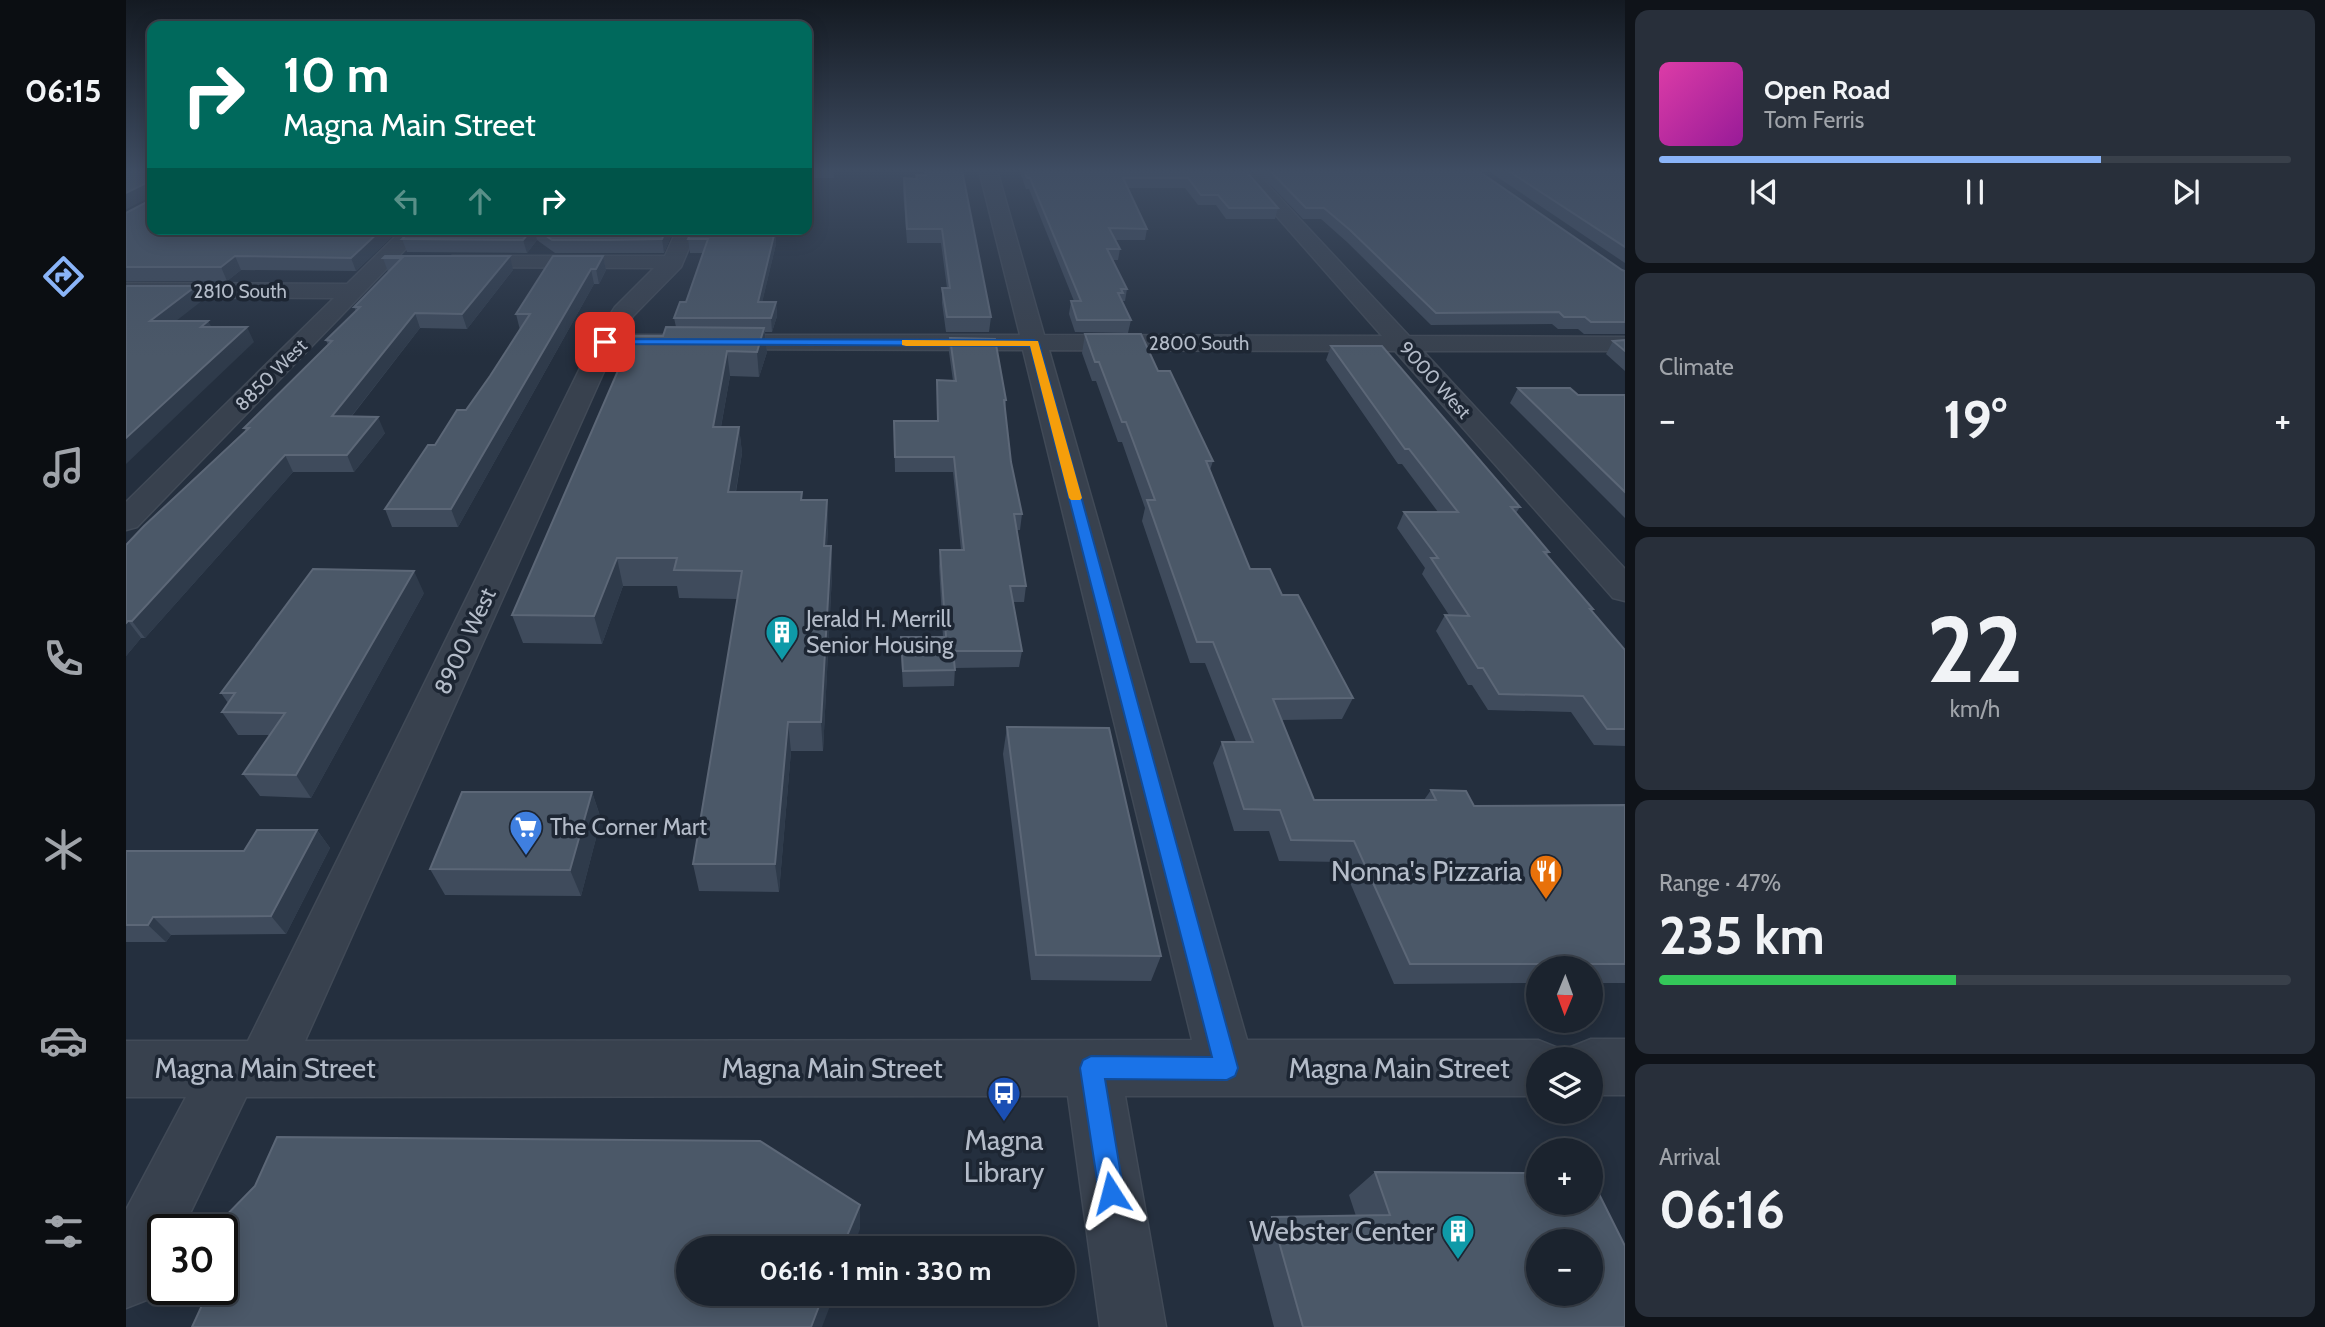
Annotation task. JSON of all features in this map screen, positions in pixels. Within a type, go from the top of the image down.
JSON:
[{"type":"street","points":[[1004,232],[1227,1068]]},
{"type":"street","name":"9000 West","points":[[1301,232],[1625,590]]},
{"type":"street","name":"8850 West","points":[[126,520],[409,235]]},
{"type":"street","points":[[439,261],[680,246]]},
{"type":"street","name":"8900 West","points":[[126,1276],[248,1068],[605,342],[623,312],[680,246]]},
{"type":"street","points":[[384,261],[412,261]]},
{"type":"street","name":"2810 South","points":[[126,290],[354,291]]},
{"type":"street","name":"2800 South","points":[[605,342],[1625,344]]},
{"type":"street","points":[[1603,1068],[1625,1067]]},
{"type":"street","points":[[1091,1068],[1133,1327]]},
{"type":"street","name":"Magna Main Street","points":[[126,1069],[1526,1068]]},
{"type":"building","points":[[126,232],[147,232],[147,235],[376,235],[351,258],[235,256],[221,267],[126,267]]},
{"type":"building","points":[[942,232],[974,232],[991,317],[947,317],[942,288],[950,288]]},
{"type":"building","points":[[1052,232],[1111,232],[1120,249],[1107,249],[1127,289],[1121,289],[1123,293],[1118,293],[1131,320],[1077,320],[1071,301],[1081,301]]},
{"type":"building","points":[[1352,232],[1567,232],[1625,271],[1625,322],[1591,322],[1585,317],[1564,317],[1559,312],[1436,313]]},
{"type":"building","points":[[1602,232],[1625,232],[1625,247]]},
{"type":"building","points":[[406,235],[527,235],[523,240],[402,239]]},
{"type":"building","points":[[545,235],[664,235],[662,239],[552,240]]},
{"type":"building","points":[[690,235],[774,235],[758,302],[776,302],[771,318],[674,318],[680,302],[686,302],[708,239],[688,239]]},
{"type":"building","points":[[510,256],[462,314],[415,313],[332,416],[378,417],[347,455],[285,455],[132,621],[126,623],[126,545],[249,428],[244,428],[332,341],[326,340],[360,307],[354,307],[402,258],[383,258]]},
{"type":"building","points":[[553,256],[603,256],[596,269],[591,269],[451,509],[385,509],[428,445],[435,445],[457,410],[466,410],[490,376],[530,314],[516,314]]},
{"type":"building","points":[[126,286],[196,286],[150,321],[208,321],[201,327],[247,327],[126,438]]},
{"type":"building","points":[[666,327],[764,328],[757,352],[727,351],[713,427],[739,427],[728,492],[802,492],[801,500],[827,500],[824,546],[831,546],[821,722],[788,722],[775,864],[693,864],[742,571],[674,570],[677,558],[617,558],[594,616],[512,615],[633,336],[663,336]]},
{"type":"building","points":[[1085,334],[1141,334],[1158,371],[1170,371],[1213,461],[1206,461],[1250,569],[1270,569],[1282,595],[1298,595],[1353,698],[1273,699],[1314,800],[1436,800],[1431,790],[1466,791],[1474,806],[1625,805],[1625,964],[1603,964],[1603,956],[1526,956],[1526,964],[1410,964],[1354,841],[1291,840],[1280,810],[1244,809],[1222,742],[1253,742],[1213,642],[1197,642],[1147,500],[1155,500],[1126,422],[1122,422],[1099,362],[1095,362]]},
{"type":"building","points":[[950,338],[995,339],[1006,400],[1011,462],[1022,514],[1014,514],[1026,586],[1010,586],[1022,651],[953,651],[955,670],[903,671],[901,637],[946,637],[940,550],[964,550],[954,457],[895,457],[894,421],[938,421],[937,380],[956,381]]},
{"type":"building","points":[[1625,340],[1625,351],[1613,341]]},
{"type":"building","points":[[1331,346],[1382,346],[1520,507],[1511,507],[1549,552],[1544,552],[1625,650],[1625,729],[1607,729],[1583,696],[1499,694],[1483,668],[1478,668],[1445,615],[1469,616],[1431,558],[1438,558],[1404,512],[1458,512],[1409,449],[1405,449]]},
{"type":"building","points":[[1518,388],[1570,388],[1578,395],[1625,395],[1625,492]]},
{"type":"building","points":[[313,569],[414,571],[296,775],[243,774],[285,713],[222,712],[235,693],[221,693]]},
{"type":"building","points":[[1007,727],[1109,728],[1161,956],[1036,955]]},
{"type":"building","points":[[462,792],[592,792],[570,870],[430,869]]},
{"type":"building","points":[[257,830],[317,830],[271,916],[153,917],[148,925],[126,925],[126,851],[244,851]]},
{"type":"building","points":[[277,1137],[760,1141],[860,1205],[847,1236],[676,1236],[676,1306],[819,1306],[811,1327],[192,1327],[202,1305],[238,1305],[238,1214],[228,1214],[255,1186]]},
{"type":"building","points":[[1375,1172],[1526,1173],[1526,1215],[1603,1215],[1603,1202],[1625,1246],[1625,1327],[1303,1327],[1272,1217],[1390,1215]]},
{"type":"slow traffic","points":[[906,343],[1034,343],[1075,498]]},
{"type":"place","name":"Jerald H. Merrill Senior Housing","points":[[782,662]]},
{"type":"place","name":"The Corner Mart","points":[[526,857]]},
{"type":"place","name":"Nonna's Pizzaria","points":[[1546,901]]},
{"type":"place","name":"Magna Library","points":[[1004,1123]]},
{"type":"place","name":"Webster Center","points":[[1458,1261]]},
{"type":"route","points":[[605,342],[1034,343],[1227,1068],[1091,1068],[1111,1193]]}]
